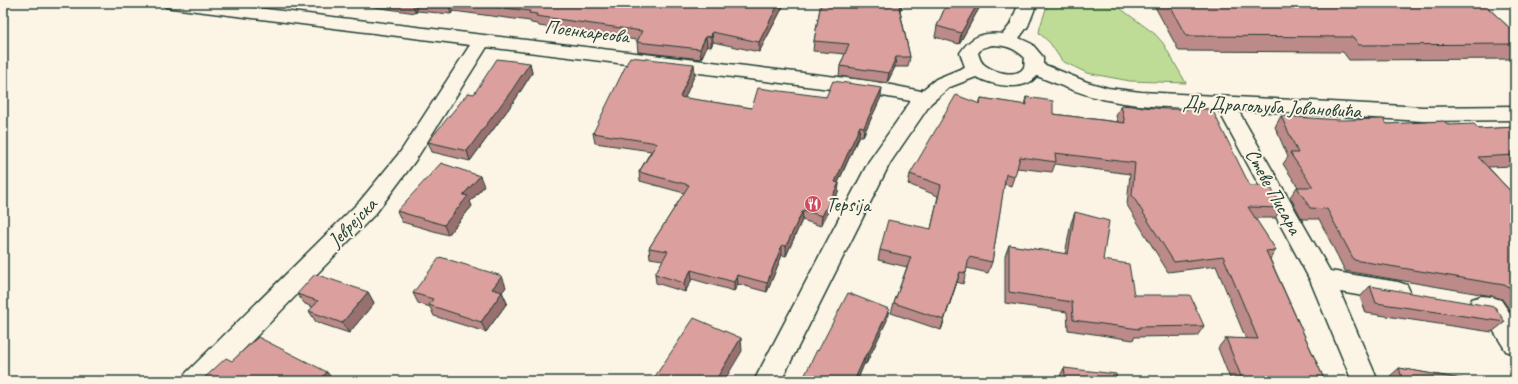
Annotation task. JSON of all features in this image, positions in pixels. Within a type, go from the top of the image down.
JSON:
[{"type":"street","name":"Поенкареова","points":[[172,3],[817,82],[886,89],[924,98]]},
{"type":"street","points":[[1008,40],[1019,26],[1028,3]]},
{"type":"street","points":[[999,39],[1008,40],[1017,43],[1030,52],[1034,57],[1035,68],[1026,76],[1010,80],[992,77],[978,70],[970,62],[969,57],[971,48],[982,41],[999,39]]},
{"type":"street","name":"Јеврејска","points":[[195,381],[368,207],[408,156],[483,40]]},
{"type":"street","name":"Др Драгољуба Јовановића","points":[[1035,68],[1081,87],[1108,94],[1141,98],[1423,114],[1515,113]]},
{"type":"street","points":[[767,381],[880,161],[924,98],[944,83],[961,75],[978,70]]},
{"type":"street","name":"Стеве Писара","points":[[1226,104],[1322,279],[1365,381]]},
{"type":"street","points":[[1322,279],[1422,296]]},
{"type":"street","points":[[1461,302],[1492,308],[1515,342]]},
{"type":"green space","points":[[1048,3],[1113,3],[1155,34],[1163,43],[1186,83],[1130,81],[1087,73],[1062,61],[1050,43],[1039,33]]},
{"type":"building","points":[[462,3],[658,3],[688,7],[691,3],[779,3],[759,42],[712,32],[711,37],[706,36],[700,49],[637,42],[642,31],[536,16],[537,14],[529,13],[530,11]]},
{"type":"building","points":[[821,3],[901,3],[899,8],[910,57],[896,57],[889,73],[840,66],[849,44],[814,41]]},
{"type":"building","points":[[947,3],[978,3],[961,33],[937,26]]},
{"type":"building","points":[[1168,3],[1483,3],[1515,33],[1515,44],[1359,45],[1353,37],[1186,36]]},
{"type":"building","points":[[630,57],[694,64],[680,97],[752,108],[758,88],[826,97],[833,81],[882,88],[864,127],[860,126],[835,182],[839,183],[822,216],[803,210],[786,246],[782,245],[767,283],[737,275],[734,282],[691,270],[684,283],[655,274],[668,251],[649,248],[689,185],[639,172],[657,143],[593,133]]},
{"type":"building","points":[[497,59],[530,63],[467,151],[428,142],[468,93],[474,94]]},
{"type":"building","points":[[956,95],[980,104],[981,98],[1027,105],[1026,97],[1053,101],[1053,114],[1125,123],[1121,105],[1166,109],[1212,109],[1250,186],[1270,186],[1282,208],[1248,207],[1276,250],[1266,251],[1325,381],[1242,379],[1226,338],[1258,339],[1223,256],[1174,262],[1132,195],[1135,163],[1055,153],[1056,162],[1020,157],[1015,176],[1006,174],[992,262],[969,257],[966,273],[960,272],[944,320],[894,303],[911,257],[880,250],[888,220],[931,229],[941,185],[910,174]]},
{"type":"building","points":[[1281,116],[1340,120],[1383,119],[1387,124],[1444,121],[1448,125],[1474,124],[1479,129],[1515,127],[1515,155],[1478,157],[1515,196],[1515,222],[1509,222],[1515,229],[1515,290],[1504,285],[1354,260],[1327,209],[1310,208],[1297,187],[1313,187],[1290,153],[1298,153]]},
{"type":"building","points":[[441,163],[480,176],[463,195],[468,196],[444,225],[397,211]]},
{"type":"building","points":[[1075,212],[1109,221],[1103,260],[1129,264],[1134,295],[1190,295],[1204,326],[1139,327],[1139,329],[1073,320],[1072,302],[1009,292],[1009,245],[1068,254]]},
{"type":"building","points":[[440,257],[502,276],[492,289],[502,292],[481,322],[429,305],[433,299],[413,293]]},
{"type":"building","points":[[315,274],[368,292],[342,323],[309,311],[318,301],[297,294]]},
{"type":"building","points":[[1370,286],[1495,307],[1505,322],[1376,303]]},
{"type":"building","points":[[848,293],[889,309],[854,381],[802,381],[817,350],[818,351]]},
{"type":"building","points":[[694,318],[741,338],[715,381],[652,381]]},
{"type":"building","points":[[258,337],[327,372],[319,381],[201,381],[226,358],[232,361]]},
{"type":"building","points":[[1064,368],[1116,374],[1117,381],[1066,381]]},
{"type":"building","points":[[1399,368],[1472,381],[1403,381]]},
{"type":"place","name":"Tepsija","points":[[813,204]]}]
